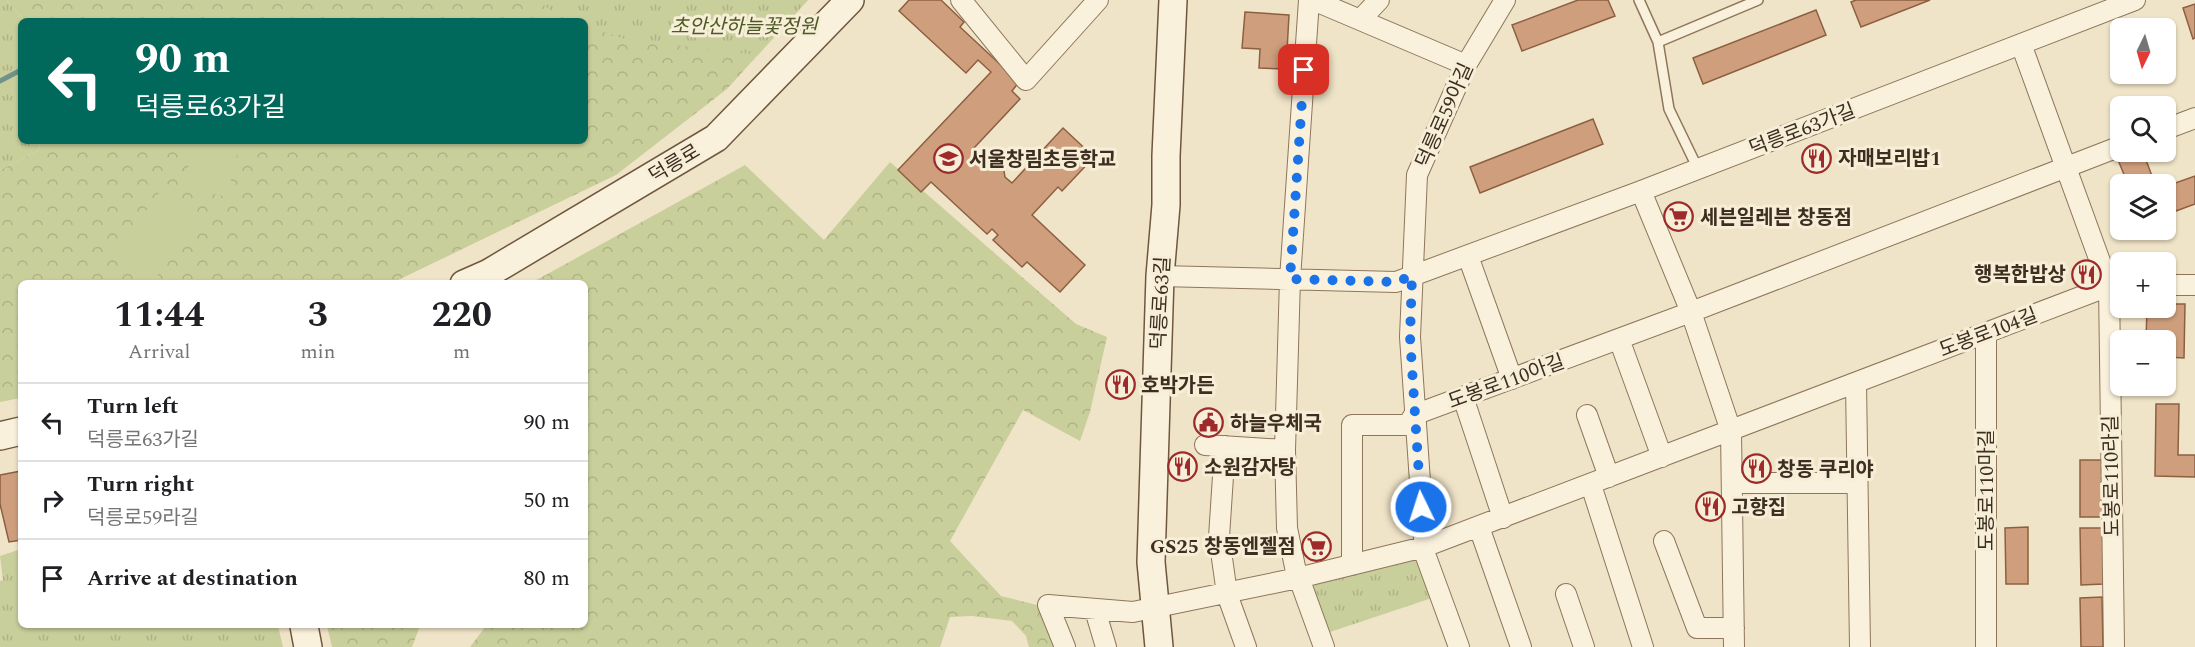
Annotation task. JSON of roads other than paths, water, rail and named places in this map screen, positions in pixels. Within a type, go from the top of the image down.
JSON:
[{"type":"street","name":"덕릉로","points":[[473,280],[489,273],[716,138],[850,0]]},
{"type":"street","points":[[961,0],[1026,80],[1098,0]]},
{"type":"street","name":"덕릉로63길","points":[[1159,647],[1151,562],[1160,276],[1167,205],[1166,156],[1173,0]]},
{"type":"street","points":[[1324,647],[1298,578],[1287,528],[1285,450],[1290,279],[1311,0],[1466,65]]},
{"type":"street","points":[[1360,20],[1379,0]]},
{"type":"street","name":"덕릉로59아길","points":[[1412,276],[1417,176],[1466,65],[1505,0]]},
{"type":"street","name":"덕릉로63가길","points":[[1160,276],[1396,282],[1641,191],[2135,0]]},
{"type":"street","name":"도봉로110라길","points":[[2021,44],[2066,168],[2110,274]]},
{"type":"street","points":[[2176,125],[2195,118]]},
{"type":"street","points":[[1690,312],[2110,150]]},
{"type":"street","points":[[1641,191],[1690,312],[1731,431],[1734,637],[1697,628],[1664,541]]},
{"type":"street","points":[[1468,256],[1512,379]]},
{"type":"street","points":[[1412,276],[1410,337],[1424,547],[1459,647]]},
{"type":"street","points":[[2176,285],[2195,285]]},
{"type":"street","name":"도봉로104길","points":[[1155,606],[1227,594],[1424,547],[2110,288]]},
{"type":"street","name":"도봉로110아길","points":[[1352,565],[1352,425],[1408,425],[1414,415],[1690,312]]},
{"type":"street","name":"도봉로110라길","points":[[2114,647],[2115,318]]},
{"type":"street","name":"도봉로110마길","points":[[1986,333],[1986,647]]},
{"type":"street","points":[[1619,339],[1662,458]]},
{"type":"street","points":[[1856,383],[1860,647]]},
{"type":"street","points":[[1463,397],[1503,518]]},
{"type":"street","points":[[1587,415],[1609,477]]},
{"type":"street","points":[[0,436],[18,433]]},
{"type":"street","points":[[1205,445],[1285,450]]},
{"type":"street","points":[[1225,446],[1219,537],[1227,594],[1246,647]]},
{"type":"street","points":[[1732,483],[1857,483]]},
{"type":"street","points":[[1591,484],[1643,647]]},
{"type":"street","points":[[1479,526],[1521,647]]},
{"type":"street","points":[[1566,594],[1584,647]]},
{"type":"street","points":[[1065,647],[1048,605],[1133,612],[1155,606]]},
{"type":"street","points":[[1095,610],[1106,647]]},
{"type":"street","points":[[304,628],[308,647]]},
{"type":"lane","points":[[1639,0],[1658,42],[1669,109],[1698,169]]},
{"type":"lane","points":[[1658,42],[1758,0]]},
{"type":"waterway","points":[[0,81],[18,72]]},
{"type":"place","name":"자매보리밥1","points":[[1817,158]]},
{"type":"place","name":"서울창림초등학교","points":[[948,159]]},
{"type":"place","name":"세븐일레븐 창동점","points":[[1679,217]]},
{"type":"place","name":"행복한밥상","points":[[2087,274]]},
{"type":"place","name":"호박가든","points":[[1120,385]]},
{"type":"place","name":"하늘우체국","points":[[1209,423]]},
{"type":"place","name":"소원감자탕","points":[[1183,467]]},
{"type":"place","name":"창동 쿠리야","points":[[1756,469]]},
{"type":"place","name":"고향집","points":[[1710,507]]},
{"type":"place","name":"GS25 창동엔젤점","points":[[1317,546]]},
{"type":"park label","name":"초안산하늘꽃정원","points":[[744,26]]}]
